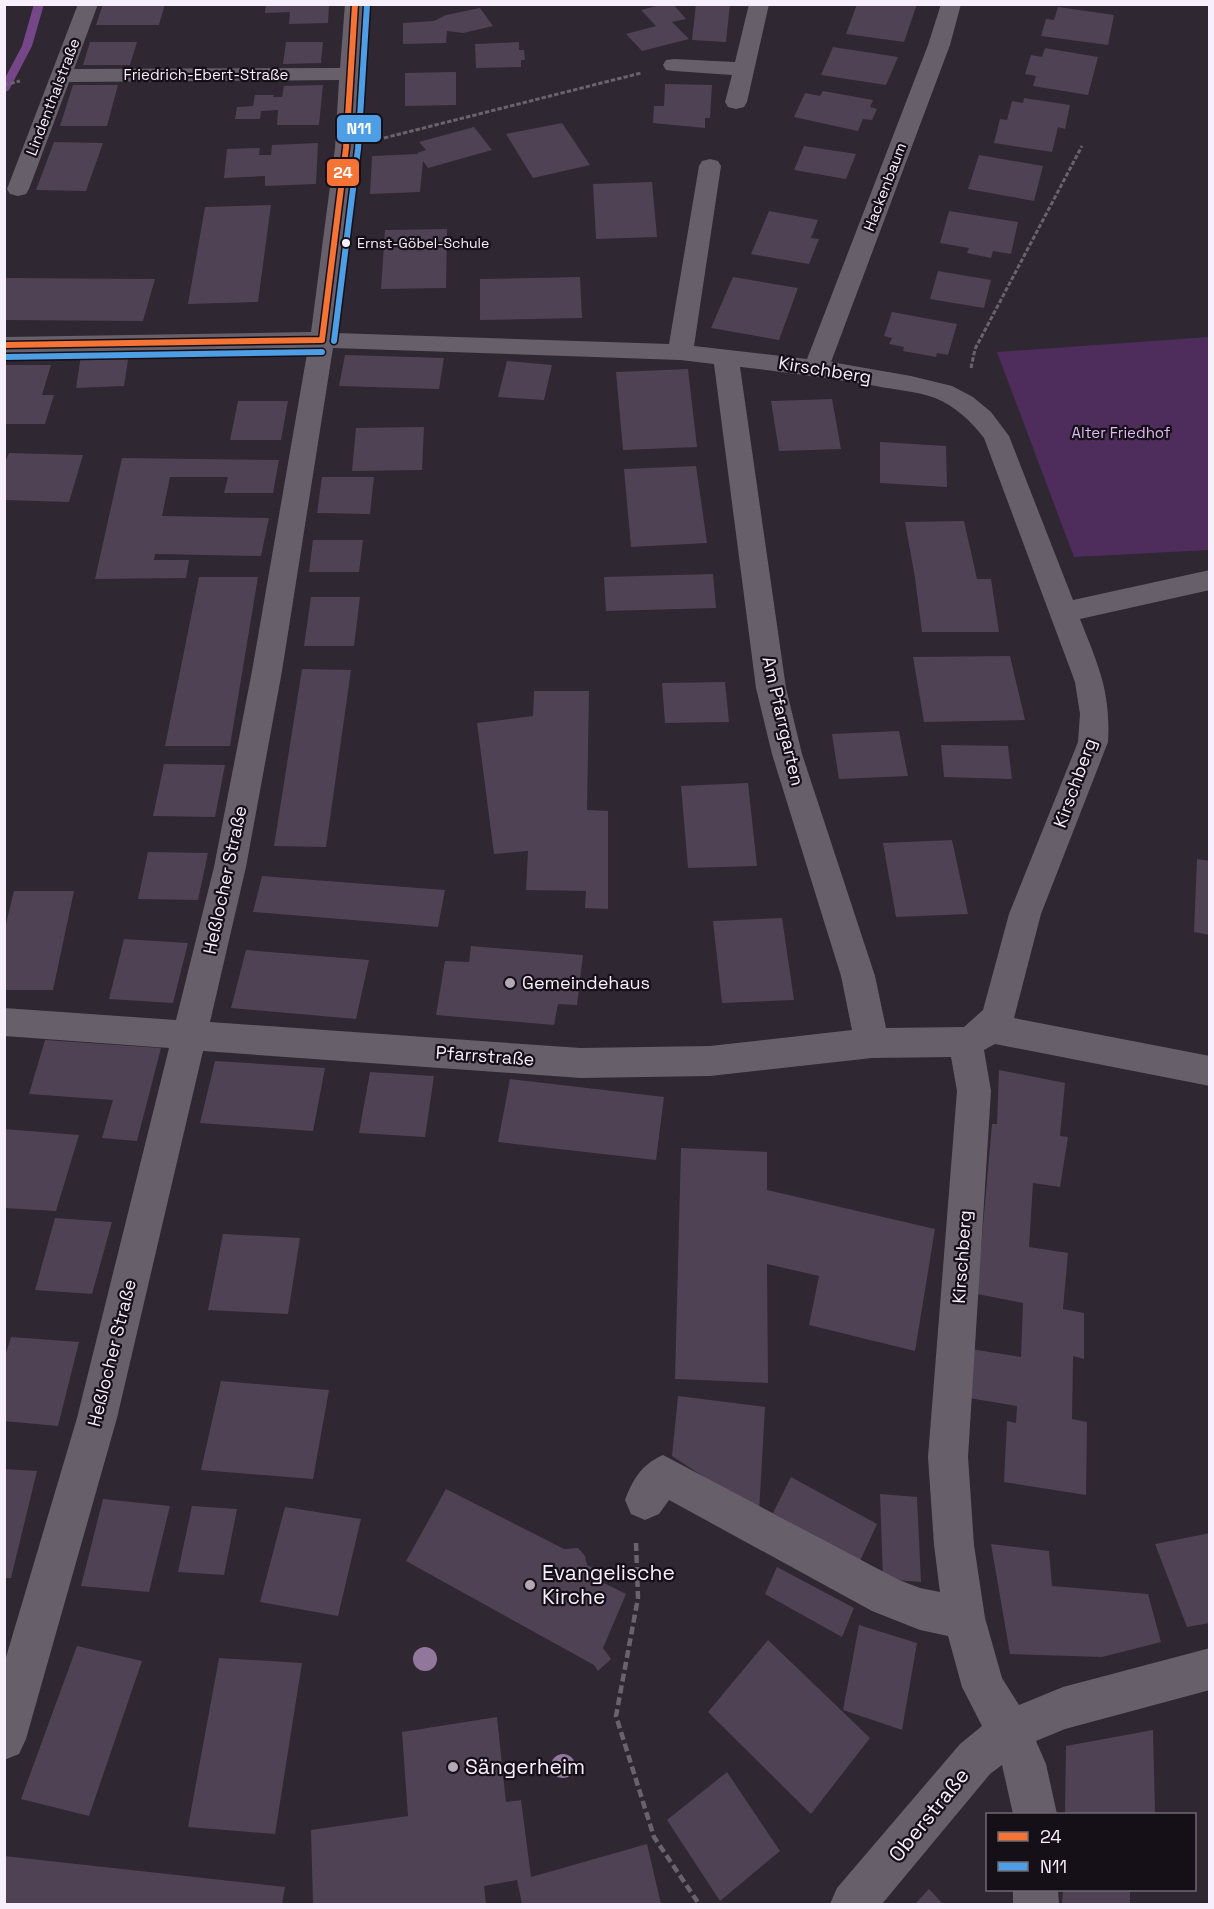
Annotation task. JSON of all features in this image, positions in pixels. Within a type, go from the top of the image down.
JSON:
[{"type":"street","name":"Lindenthalstraße","points":[[18,189],[88,4]]},
{"type":"street","name":"Heßlocher Straße","points":[[4,1739],[97,1418],[230,867],[267,671],[322,340],[346,148],[355,4]]},
{"type":"street","points":[[736,102],[759,4]]},
{"type":"street","name":"Hackenbaum","points":[[816,368],[939,45],[951,4]]},
{"type":"street","points":[[674,65],[743,69]]},
{"type":"street","name":"Friedrich-Ebert-Straße","points":[[62,76],[350,74]]},
{"type":"street","points":[[680,352],[710,166]]},
{"type":"street","name":"Kirschberg","points":[[4,345],[322,340],[680,352],[726,356],[816,368],[912,384],[943,392],[964,403],[982,418],[996,436],[1065,612],[1089,682],[1095,714],[1093,741],[1024,914],[998,1017],[978,1035],[948,1457],[954,1545],[964,1618],[983,1687],[1010,1731],[1024,1764],[1035,1813]]},
{"type":"street","name":"Am Pfarrgarten","points":[[726,356],[771,688],[787,754],[858,976],[872,1043]]},
{"type":"street","points":[[1065,612],[1209,580]]},
{"type":"street","name":"Pfarrstraße","points":[[4,1022],[581,1063],[710,1061],[872,1043],[978,1035],[1209,1071]]},
{"type":"street","points":[[645,1500],[663,1475],[887,1596],[920,1609],[964,1618]]},
{"type":"street","name":"Oberstraße","points":[[853,1905],[975,1759],[1010,1731],[1063,1708],[1209,1669]]},
{"type":"path","points":[[346,148],[674,65]]},
{"type":"path","points":[[4,85],[15,82]]},
{"type":"path","points":[[964,403],[975,349],[1082,146]]},
{"type":"path","points":[[645,1500],[635,1526],[639,1598],[616,1716],[654,1837],[699,1905]]},
{"type":"green space","name":"Alter Friedhof","points":[[1209,337],[1209,550],[1074,557],[997,352]]},
{"type":"building","points":[[103,4],[165,4],[159,25],[96,25]]},
{"type":"building","points":[[266,4],[329,4],[328,23],[289,24],[290,12],[265,13]]},
{"type":"building","points":[[673,4],[686,19],[672,22],[689,39],[642,51],[626,34],[656,26],[641,10]]},
{"type":"building","points":[[696,4],[730,4],[726,42],[692,40]]},
{"type":"building","points":[[857,4],[917,4],[904,42],[846,34]]},
{"type":"building","points":[[1058,7],[1114,15],[1108,45],[1041,36],[1046,19],[1054,20]]},
{"type":"building","points":[[480,8],[493,26],[463,33],[447,31],[446,43],[403,44],[403,23],[434,21],[446,15]]},
{"type":"building","points":[[90,42],[137,42],[130,65],[83,65]]},
{"type":"building","points":[[286,42],[323,42],[321,63],[283,64]]},
{"type":"building","points":[[519,42],[519,50],[524,50],[525,60],[521,60],[521,67],[476,68],[475,44]]},
{"type":"building","points":[[833,47],[898,57],[886,85],[821,75]]},
{"type":"building","points":[[1045,48],[1098,57],[1088,95],[1033,86],[1036,76],[1025,74],[1031,55],[1042,57]]},
{"type":"building","points":[[456,72],[456,105],[405,106],[405,73]]},
{"type":"building","points":[[665,84],[712,85],[710,118],[705,118],[705,128],[653,123],[654,106],[664,106]]},
{"type":"building","points":[[73,85],[118,85],[107,126],[60,126]]},
{"type":"building","points":[[323,85],[319,125],[277,125],[278,110],[261,111],[260,119],[235,119],[237,107],[253,106],[255,95],[282,97],[284,86]]},
{"type":"building","points":[[823,91],[873,100],[870,107],[877,109],[872,120],[863,119],[858,131],[794,117],[805,93],[820,96]]},
{"type":"building","points":[[1024,98],[1070,105],[1065,129],[1058,127],[1052,152],[994,143],[1000,119],[1007,120],[1012,101],[1023,103]]},
{"type":"building","points":[[562,123],[590,165],[533,178],[506,134]]},
{"type":"building","points":[[474,127],[492,150],[428,168],[423,161],[420,192],[370,194],[372,156],[418,154],[426,150],[419,142]]},
{"type":"building","points":[[54,142],[103,143],[86,191],[36,190]]},
{"type":"building","points":[[318,143],[316,184],[265,186],[265,176],[224,178],[227,149],[260,148],[259,155],[271,155],[272,145]]},
{"type":"building","points":[[804,146],[856,154],[846,179],[794,170]]},
{"type":"building","points":[[979,155],[1043,166],[1034,201],[968,189]]},
{"type":"building","points":[[652,182],[657,237],[596,239],[593,184]]},
{"type":"building","points":[[271,205],[258,302],[188,304],[205,207]]},
{"type":"building","points":[[769,211],[818,220],[811,238],[819,239],[809,264],[751,254]]},
{"type":"building","points":[[949,211],[1018,222],[1011,254],[993,251],[991,258],[967,253],[969,248],[940,243]]},
{"type":"building","points":[[447,229],[446,288],[381,289],[385,230]]},
{"type":"building","points":[[938,271],[991,280],[984,308],[930,299]]},
{"type":"building","points":[[580,277],[582,318],[480,320],[480,279]]},
{"type":"building","points":[[733,277],[798,288],[779,340],[711,328]]},
{"type":"building","points":[[4,278],[155,279],[143,321],[4,320]]},
{"type":"building","points":[[892,312],[957,324],[948,355],[937,353],[936,357],[903,351],[904,347],[889,344],[892,338],[884,336]]},
{"type":"building","points":[[129,353],[124,386],[76,388],[81,355]]},
{"type":"building","points":[[345,355],[444,358],[439,389],[339,386]]},
{"type":"building","points":[[507,361],[552,365],[544,400],[498,397]]},
{"type":"building","points":[[4,365],[51,365],[42,395],[54,395],[45,424],[4,424]]},
{"type":"building","points":[[688,369],[697,447],[623,450],[616,372]]},
{"type":"building","points":[[832,399],[841,449],[779,451],[771,401]]},
{"type":"building","points":[[238,401],[288,401],[281,440],[230,440]]},
{"type":"building","points":[[424,427],[422,470],[352,471],[356,428]]},
{"type":"building","points":[[880,442],[946,446],[947,487],[880,483]]},
{"type":"building","points":[[9,453],[83,455],[69,502],[4,500],[4,465]]},
{"type":"building","points":[[122,458],[279,460],[273,493],[224,493],[228,477],[170,477],[162,516],[269,518],[261,556],[155,554],[154,560],[189,560],[186,578],[95,579]]},
{"type":"building","points":[[696,466],[707,543],[631,547],[624,469]]},
{"type":"building","points":[[322,477],[374,477],[370,514],[317,513]]},
{"type":"building","points":[[964,521],[977,579],[991,579],[999,632],[922,632],[905,522]]},
{"type":"building","points":[[313,540],[363,540],[359,572],[309,572]]},
{"type":"building","points":[[713,574],[716,608],[606,611],[604,577]]},
{"type":"building","points":[[199,577],[258,577],[230,746],[165,746]]},
{"type":"building","points":[[311,597],[360,597],[354,646],[304,646]]},
{"type":"building","points":[[1010,656],[1025,720],[924,722],[913,657]]},
{"type":"building","points":[[302,669],[351,670],[326,847],[274,846]]},
{"type":"building","points":[[725,682],[729,722],[665,723],[662,683]]},
{"type":"building","points":[[534,691],[589,691],[587,810],[608,811],[608,909],[585,908],[586,891],[526,890],[528,851],[494,854],[477,723],[533,716]]},
{"type":"building","points":[[899,731],[908,776],[839,779],[832,734]]},
{"type":"building","points":[[941,745],[1008,746],[1012,779],[944,777]]},
{"type":"building","points":[[164,764],[225,765],[215,817],[153,816]]},
{"type":"building","points":[[748,783],[757,866],[688,868],[681,786]]},
{"type":"building","points":[[952,840],[968,914],[896,917],[883,843]]},
{"type":"building","points":[[148,852],[208,853],[198,900],[138,899]]},
{"type":"building","points":[[1197,859],[1210,861],[1210,935],[1194,932]]},
{"type":"building","points":[[262,876],[445,890],[438,927],[253,912]]},
{"type":"building","points":[[14,891],[74,891],[53,990],[4,990],[4,932]]},
{"type":"building","points":[[782,918],[794,1000],[722,1003],[713,921]]},
{"type":"building","points":[[124,939],[188,943],[173,1003],[109,999]]},
{"type":"building","name":"Gemeindehaus","points":[[471,946],[583,955],[577,1005],[558,1004],[554,1025],[436,1015],[445,961],[469,962]]},
{"type":"building","points":[[246,950],[369,960],[356,1019],[231,1008]]},
{"type":"building","points":[[45,1040],[161,1048],[137,1141],[102,1138],[113,1100],[29,1094]]},
{"type":"building","points":[[215,1061],[325,1068],[313,1131],[200,1123]]},
{"type":"building","points":[[999,1070],[1065,1083],[1060,1136],[1068,1137],[1060,1187],[1033,1183],[1029,1247],[1068,1253],[1063,1309],[1084,1313],[1084,1359],[1073,1356],[1072,1419],[1087,1422],[1086,1495],[1004,1482],[1007,1421],[1016,1423],[1017,1406],[969,1398],[971,1349],[1021,1357],[1023,1303],[977,1294],[992,1124],[997,1124]]},
{"type":"building","points":[[370,1072],[434,1076],[425,1137],[359,1133]]},
{"type":"building","points":[[510,1079],[664,1097],[656,1160],[498,1142]]},
{"type":"building","points":[[4,1129],[79,1135],[56,1211],[4,1208]]},
{"type":"building","points":[[681,1148],[767,1152],[767,1190],[935,1229],[915,1351],[809,1325],[819,1276],[767,1264],[768,1383],[675,1379]]},
{"type":"building","points":[[55,1218],[112,1222],[92,1294],[35,1290]]},
{"type":"building","points":[[223,1234],[300,1238],[288,1314],[208,1310]]},
{"type":"building","points":[[11,1337],[79,1342],[58,1426],[4,1421],[4,1359]]},
{"type":"building","points":[[221,1381],[329,1390],[313,1479],[201,1470]]},
{"type":"building","points":[[678,1396],[765,1407],[759,1513],[672,1456]]},
{"type":"building","points":[[4,1469],[37,1471],[11,1578],[4,1578]]},
{"type":"building","points":[[791,1477],[877,1524],[860,1561],[773,1513]]},
{"type":"building","name":"Evangelische Kirche","points":[[446,1489],[564,1549],[578,1548],[585,1556],[587,1565],[596,1570],[592,1577],[626,1594],[603,1648],[611,1659],[598,1671],[594,1665],[406,1561]]},
{"type":"building","points":[[880,1494],[917,1497],[921,1582],[883,1579]]},
{"type":"building","points":[[103,1499],[170,1506],[149,1592],[81,1586]]},
{"type":"building","points":[[192,1506],[237,1509],[224,1575],[178,1572]]},
{"type":"building","points":[[285,1507],[361,1519],[338,1616],[260,1602]]},
{"type":"building","points":[[1210,1533],[1210,1623],[1187,1627],[1155,1544]]},
{"type":"building","points":[[991,1544],[1049,1551],[1052,1586],[1148,1594],[1161,1642],[1102,1657],[1010,1654]]},
{"type":"building","points":[[777,1567],[854,1608],[842,1637],[765,1594]]},
{"type":"building","points":[[859,1625],[917,1643],[902,1730],[843,1710]]},
{"type":"building","points":[[768,1640],[870,1738],[811,1814],[708,1712]]},
{"type":"building","points":[[77,1646],[142,1661],[89,1816],[21,1799]]},
{"type":"building","points":[[219,1658],[302,1663],[275,1834],[188,1827]]},
{"type":"building","points":[[497,1717],[506,1802],[521,1800],[531,1877],[647,1844],[661,1904],[522,1904],[517,1880],[484,1886],[486,1904],[313,1904],[311,1830],[408,1816],[402,1732]]},
{"type":"building","points":[[1153,1730],[1155,1813],[1065,1813],[1066,1746]]},
{"type":"building","points":[[727,1772],[780,1851],[720,1901],[667,1820]]},
{"type":"building","points":[[4,1856],[285,1887],[282,1904],[4,1904]]},
{"type":"building","points":[[929,1889],[943,1904],[915,1904]]},
{"type":"building","points":[[1063,1891],[1130,1891],[1130,1904],[1062,1904]]},
{"type":"waterway","points":[[4,90],[27,46],[39,4]]},
{"type":"transit line","name":"24","points":[[322,340],[346,148],[355,4]]},
{"type":"transit line","name":"N11","points":[[334,341],[358,149],[367,5]]},
{"type":"transit line","name":"24","points":[[4,345],[322,340]]},
{"type":"transit line","name":"N11","points":[[4,357],[322,352]]},
{"type":"place","name":"Ernst-Göbel-Schule","points":[[346,243]]},
{"type":"place","name":"Gemeindehaus","points":[[510,983]]},
{"type":"place","name":"Evangelische Kirche","points":[[530,1585]]},
{"type":"place","name":"Sängerheim","points":[[453,1767]]}]
